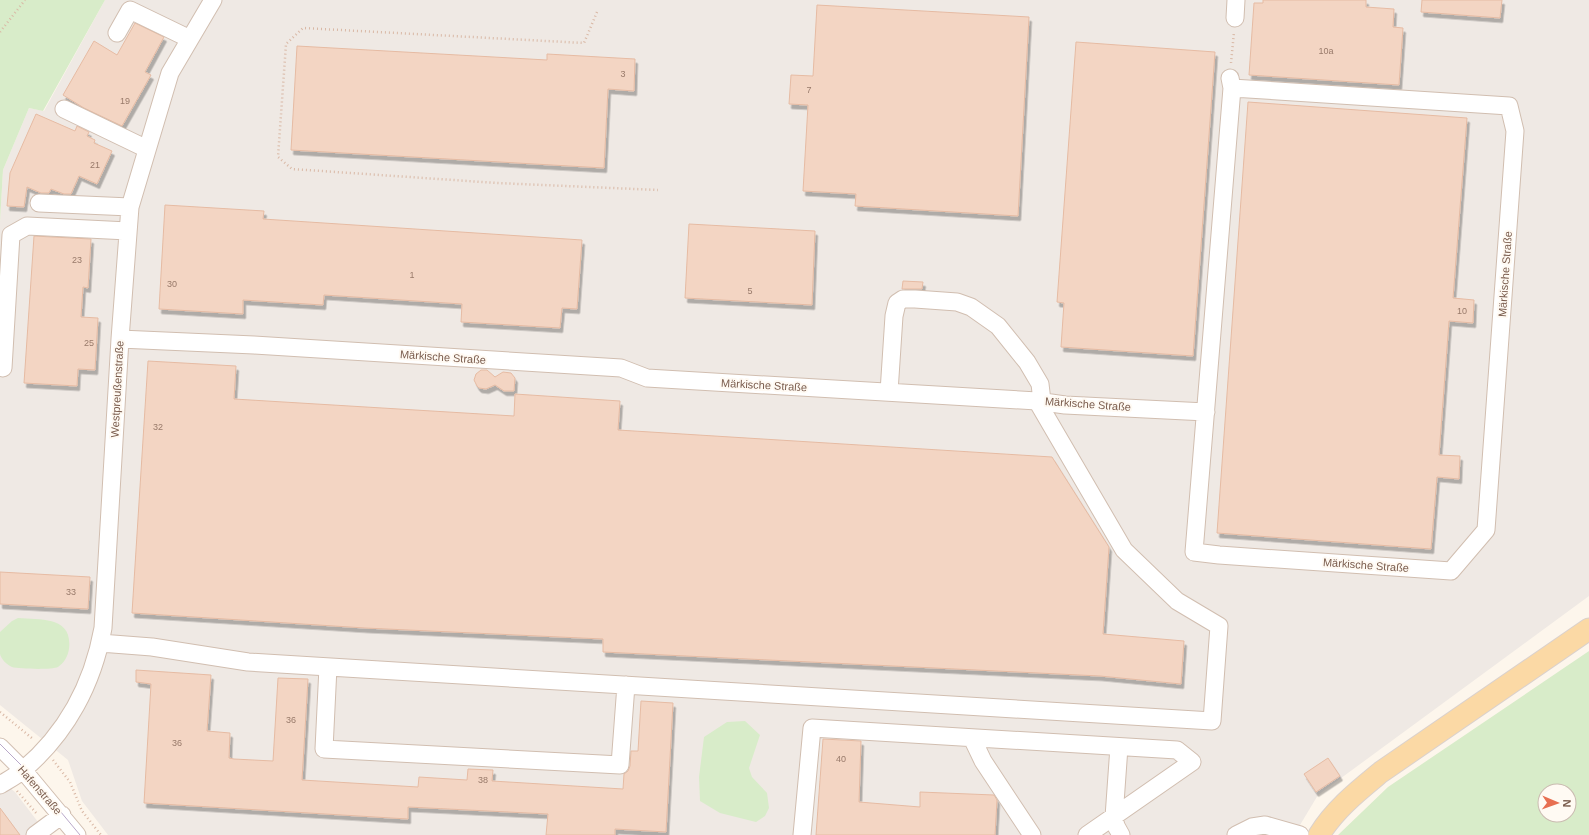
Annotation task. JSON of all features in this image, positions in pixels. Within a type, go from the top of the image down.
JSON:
[{"type":"main road","points":[[1319,835],[1332,816],[1353,795],[1381,772],[1589,628]]},
{"type":"street","name":"Westpreußenstraße","points":[[3,783],[23,770],[53,740],[75,710],[88,683],[100,643],[103,628],[120,339],[130,207],[170,74],[213,0]]},
{"type":"street","points":[[1235,18],[1236,0]]},
{"type":"street","points":[[117,33],[130,10],[190,39]]},
{"type":"street","points":[[1206,412],[1231,83]]},
{"type":"street","name":"Märkische Straße","points":[[120,339],[254,345],[621,368],[646,378],[1206,412],[1194,552],[1220,556],[1451,571],[1486,530],[1515,131],[1509,106],[1231,83]]},
{"type":"street","points":[[64,109],[147,149]]},
{"type":"street","points":[[39,203],[130,207]]},
{"type":"street","points":[[3,368],[10,235],[27,226],[128,231]]},
{"type":"street","points":[[100,643],[152,647],[248,662],[1212,721],[1219,626],[1177,601],[1124,550],[1039,401],[1040,384],[1027,362],[998,326],[971,307],[957,302],[902,299],[897,303],[894,316],[889,392]]},
{"type":"street","points":[[328,667],[324,750],[620,765],[626,685]]},
{"type":"street","points":[[802,835],[812,728],[1177,750],[1192,762],[1087,835]]},
{"type":"street","points":[[972,738],[982,761],[1032,835]]},
{"type":"street","name":"Hafenstraße","points":[[0,747],[23,770],[62,815],[75,834]]},
{"type":"street","points":[[1119,747],[1114,817],[1116,826],[1121,835]]},
{"type":"street","points":[[41,831],[62,815]]},
{"type":"street","points":[[1236,835],[1252,827],[1265,825],[1300,835]]},
{"type":"path","points":[[0,32],[25,0]]},
{"type":"path","points":[[597,12],[584,43],[303,28],[286,44],[278,157],[292,169],[497,183],[658,190]]},
{"type":"path","points":[[1231,83],[1235,18]]},
{"type":"path","points":[[0,712],[44,748],[70,782],[82,811],[101,835]]},
{"type":"path","points":[[3,783],[41,831]]},
{"type":"shaded area","points":[[105,0],[1589,0],[1589,596],[1318,795],[1294,835],[108,835],[82,801],[68,760],[0,705],[0,222],[3,170],[29,108],[44,111]]},
{"type":"shaded area","points":[[0,780],[15,792],[48,835],[0,835]]},
{"type":"green space","points":[[0,0],[105,0],[43,111],[29,108],[3,170],[0,222]]},
{"type":"green space","points":[[18,618],[54,622],[61,625],[66,631],[69,638],[68,654],[58,667],[49,669],[21,668],[12,667],[4,662],[0,654],[0,632],[12,621]]},
{"type":"green space","points":[[1589,651],[1589,835],[1338,835],[1388,787]]},
{"type":"green space","points":[[745,721],[760,735],[749,768],[752,777],[767,793],[769,808],[765,816],[756,822],[720,813],[700,801],[699,777],[704,737],[727,722]]},
{"type":"building","points":[[1263,0],[1366,0],[1366,7],[1394,9],[1393,27],[1403,28],[1399,85],[1249,75],[1254,3],[1263,3]]},
{"type":"building","points":[[1422,0],[1502,0],[1500,18],[1421,12]]},
{"type":"building","points":[[817,5],[1029,17],[1018,216],[855,206],[856,194],[803,191],[808,105],[789,104],[791,75],[813,76]]},
{"type":"building","points":[[135,23],[164,37],[145,72],[151,75],[122,126],[84,108],[63,95],[94,41],[117,55]]},
{"type":"building","points":[[1076,42],[1215,52],[1193,356],[1061,347],[1064,303],[1057,302]]},
{"type":"building","points":[[297,46],[547,60],[547,54],[635,59],[634,91],[608,89],[604,168],[291,150]]},
{"type":"building","points":[[1248,102],[1467,118],[1453,298],[1474,300],[1473,323],[1449,321],[1439,455],[1460,456],[1459,479],[1437,477],[1431,549],[1217,533]]},
{"type":"building","points":[[36,114],[75,131],[77,126],[89,132],[87,136],[95,140],[94,143],[112,151],[97,184],[79,176],[71,194],[64,194],[51,189],[49,193],[41,193],[27,187],[24,207],[7,206],[10,173]]},
{"type":"building","points":[[165,205],[264,211],[263,219],[582,240],[577,309],[562,308],[560,328],[461,322],[462,304],[324,295],[323,305],[243,300],[243,314],[159,309]]},
{"type":"building","points":[[689,224],[815,231],[812,305],[685,298]]},
{"type":"building","points":[[34,236],[91,239],[88,288],[83,287],[81,317],[98,318],[95,370],[78,369],[77,386],[24,383]]},
{"type":"building","points":[[903,281],[923,282],[922,289],[902,289]]},
{"type":"building","points":[[148,361],[236,366],[234,399],[514,416],[515,394],[620,401],[618,430],[1052,457],[1109,547],[1103,634],[1184,641],[1181,684],[1100,676],[603,652],[603,639],[365,628],[132,613]]},
{"type":"building","points":[[481,370],[487,370],[495,377],[503,372],[511,373],[515,378],[514,391],[504,391],[495,385],[486,389],[479,388],[474,380],[476,374]]},
{"type":"building","points":[[0,572],[90,577],[88,609],[0,604]]},
{"type":"building","points":[[136,670],[211,675],[207,731],[230,733],[229,758],[234,759],[273,761],[278,678],[308,679],[302,780],[418,787],[419,777],[467,780],[468,769],[493,770],[492,781],[623,789],[624,774],[628,771],[630,766],[631,751],[638,751],[641,701],[673,703],[666,832],[615,829],[615,835],[546,835],[548,814],[408,807],[408,819],[144,803],[151,684],[136,682]]},
{"type":"building","points":[[823,739],[861,741],[859,802],[920,807],[920,792],[994,795],[997,800],[995,835],[816,835]]},
{"type":"building","points":[[1328,758],[1340,776],[1316,792],[1304,774]]},
{"type":"building","points":[[0,808],[20,835],[0,835]]},
{"type":"tram line","points":[[0,744],[26,770],[80,835]]}]
